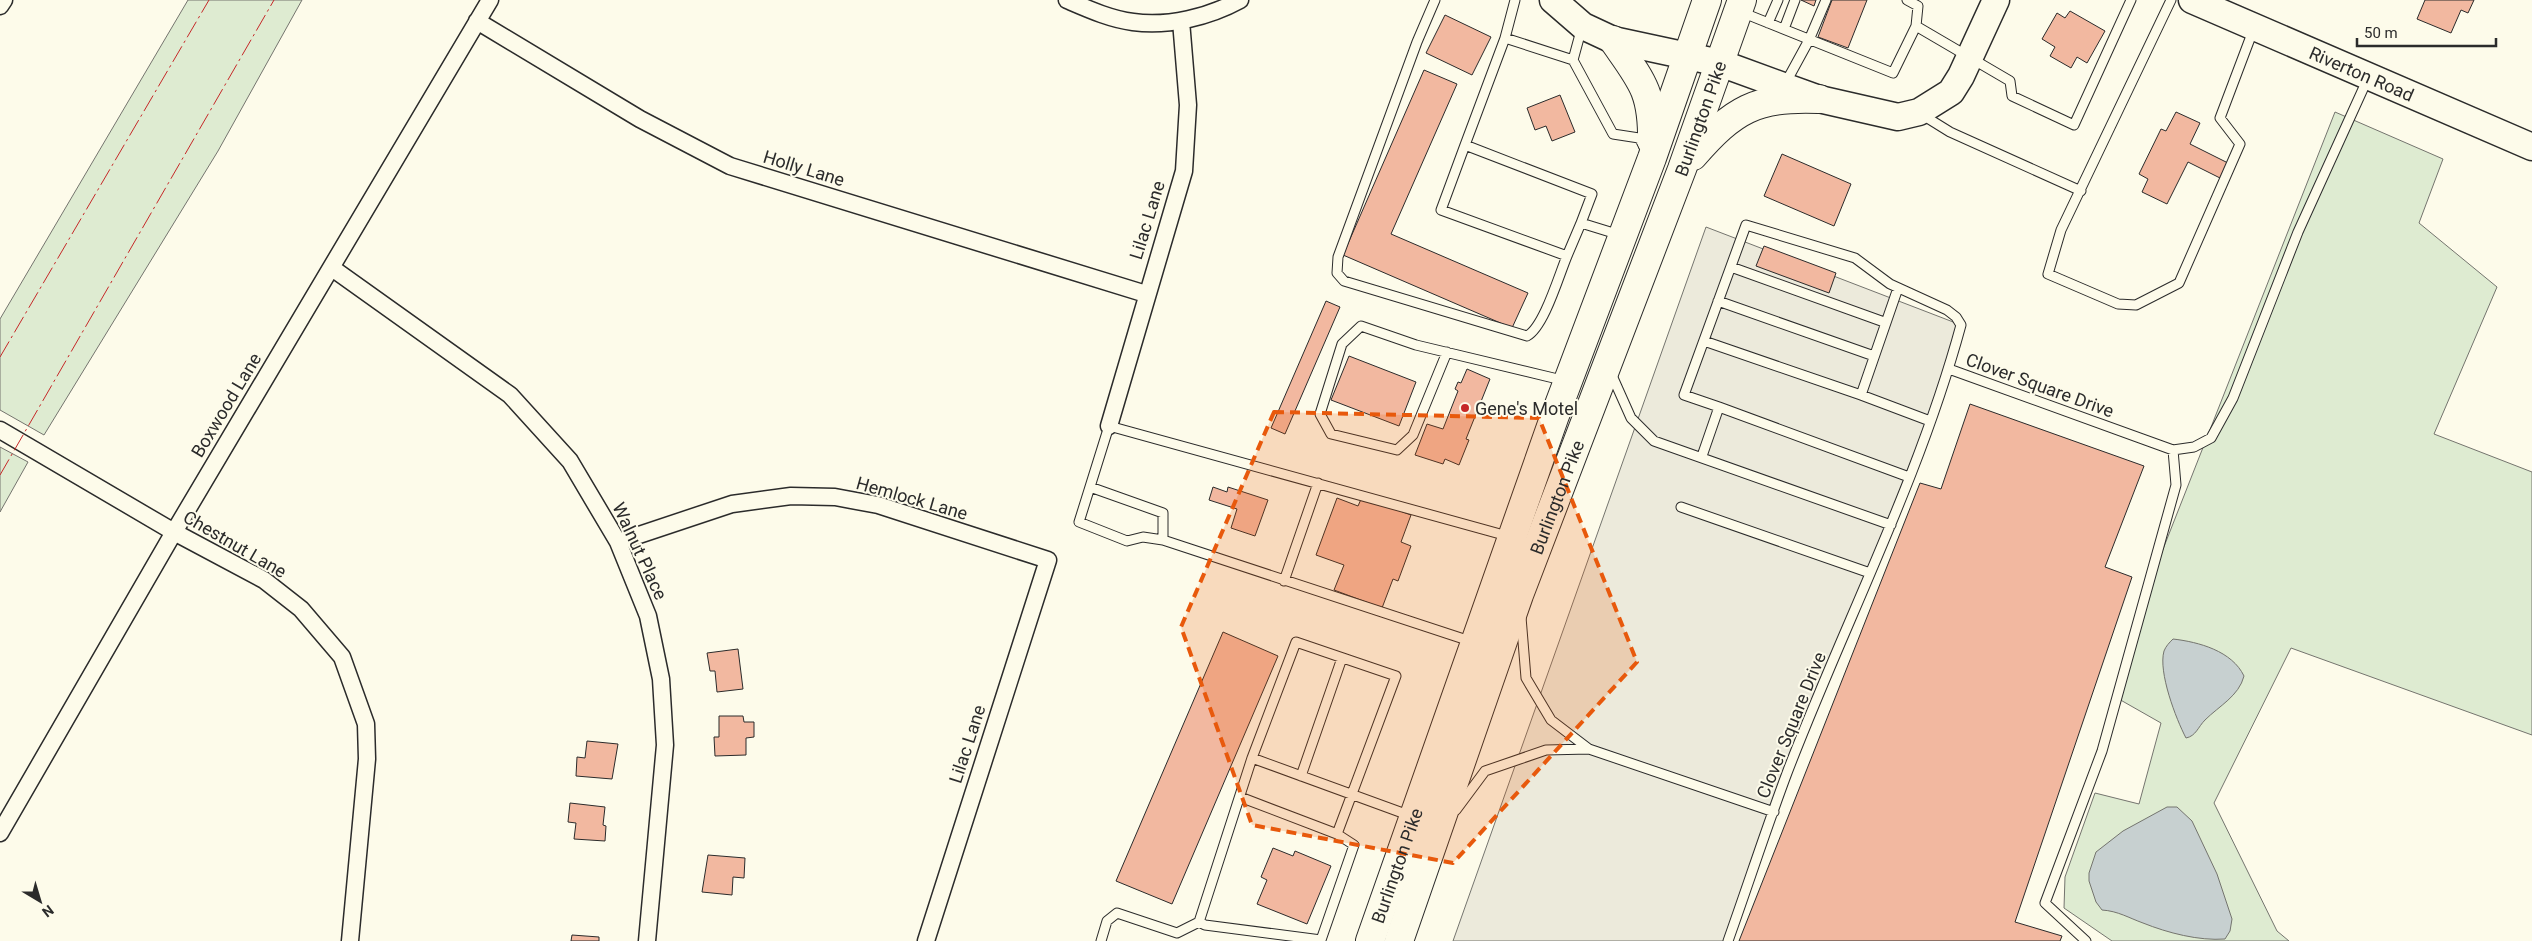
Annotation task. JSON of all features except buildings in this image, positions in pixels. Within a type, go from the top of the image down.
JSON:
[{"type":"highway","name":"Burlington Pike","points":[[1370,941],[1568,381],[1652,158],[1707,0]]},
{"type":"highway","name":"Burlington Pike","points":[[1399,941],[1519,595],[1682,169],[1740,5]]},
{"type":"highway","points":[[1613,40],[1644,84],[1653,114],[1652,158]]},
{"type":"highway","points":[[1682,169],[1717,128],[1740,112],[1766,102],[1792,98],[1819,99]]},
{"type":"main road","points":[[1553,0],[1583,26],[1613,40],[1720,63],[1819,99],[1873,113],[1898,117],[1919,112],[1951,92],[1970,58],[1996,0]]},
{"type":"main road","name":"Riverton Road","points":[[2192,0],[2532,146]]},
{"type":"street","points":[[0,6],[4,0]]},
{"type":"street","name":"Boxwood Lane","points":[[0,833],[174,532],[490,0]]},
{"type":"street","points":[[1067,0],[1105,16],[1134,22],[1181,21],[1224,9],[1240,0]]},
{"type":"street","name":"Holly Lane","points":[[477,21],[640,119],[730,166],[1146,294]]},
{"type":"street","name":"Lilac Lane","points":[[1108,426],[1184,170],[1188,105],[1181,21]]},
{"type":"street","name":"Walnut Place","points":[[332,268],[510,395],[570,462],[618,542],[648,616],[660,679],[665,745],[647,941]]},
{"type":"street","name":"Chestnut Lane","points":[[0,430],[174,532],[264,580],[301,608],[342,657],[366,724],[367,759],[350,941]]},
{"type":"street","name":"Hemlock Lane","points":[[618,542],[732,504],[792,496],[826,497],[878,505],[1048,560]]},
{"type":"street","name":"Lilac Lane","points":[[926,941],[1048,560]]},
{"type":"lane","points":[[1435,0],[1417,42],[1338,256],[1336,273],[1344,281],[1527,336],[1532,334],[1539,323],[1592,194],[1464,145]]},
{"type":"lane","points":[[1515,0],[1505,38],[1441,210],[1567,256]]},
{"type":"lane","points":[[1768,23],[1778,0]]},
{"type":"lane","points":[[1784,30],[1795,0]]},
{"type":"lane","points":[[1784,86],[1826,0]]},
{"type":"lane","points":[[1740,5],[1768,23],[1893,73],[1916,26],[1918,6],[1907,0]]},
{"type":"lane","points":[[1916,26],[2010,81],[2012,96],[2074,125],[2132,0]]},
{"type":"lane","points":[[2171,0],[2062,230],[2048,274],[2118,304],[2136,304],[2179,283],[2240,144],[2220,118],[2254,28]]},
{"type":"lane","points":[[1573,60],[1583,26]]},
{"type":"lane","points":[[1505,38],[1573,60],[1613,134],[1639,138],[1652,158]]},
{"type":"lane","name":"Clover Square Drive","points":[[1519,595],[1526,678],[1551,720],[1589,749],[1774,812],[1787,774],[1891,524],[1949,370],[2172,450],[2194,447],[2212,438],[2233,398],[2298,232],[2368,77]]},
{"type":"lane","points":[[1919,112],[1950,132],[2081,190]]},
{"type":"lane","points":[[1581,223],[1623,236]]},
{"type":"lane","points":[[1909,477],[1684,395],[1746,225],[1855,258],[1898,288],[1956,317],[1961,325],[1949,370]]},
{"type":"lane","points":[[1731,267],[1884,322]]},
{"type":"lane","points":[[1861,395],[1884,322],[1898,288]]},
{"type":"lane","points":[[1718,301],[1874,356]]},
{"type":"lane","points":[[1447,352],[1414,435],[1397,450],[1331,434],[1320,414],[1342,344],[1361,326],[1416,345],[1447,352],[1568,381]]},
{"type":"lane","points":[[1704,341],[1930,421]]},
{"type":"lane","points":[[1607,364],[1632,418],[1654,441],[1702,456],[1891,524]]},
{"type":"lane","points":[[1702,456],[1719,407]]},
{"type":"lane","points":[[1475,643],[1163,540],[1143,537],[1127,541],[1079,522],[1108,426],[1513,537]]},
{"type":"lane","points":[[2086,941],[2045,903],[2107,732],[2176,485],[2172,450]]},
{"type":"lane","points":[[1284,581],[1318,483]]},
{"type":"lane","points":[[1090,487],[1163,513],[1163,540]]},
{"type":"lane","points":[[1681,507],[1870,573]]},
{"type":"lane","points":[[1101,941],[1107,921],[1117,913],[1177,933],[1199,922],[1252,758],[1296,642],[1396,676],[1337,834]]},
{"type":"lane","points":[[1301,776],[1342,658]]},
{"type":"lane","name":"Clover Square Drive","points":[[1433,840],[1485,771],[1546,750],[1589,749]]},
{"type":"lane","points":[[1252,758],[1414,817]]},
{"type":"lane","points":[[1199,922],[1206,925],[1321,940],[1354,845],[1337,834],[1240,796]]},
{"type":"lane","points":[[1728,941],[1774,812]]},
{"type":"highlighted area","points":[[1274,412],[1539,418],[1637,662],[1453,863],[1252,825],[1181,627]]},
{"type":"green space","points":[[188,0],[302,0],[218,151],[44,435],[0,410],[0,319]]},
{"type":"green space","points":[[2335,112],[2443,159],[2419,223],[2497,287],[2434,434],[2532,472],[2532,735],[2291,648],[2214,803],[2277,931],[2289,941],[2112,941],[2064,908],[2065,877],[2095,793],[2139,804],[2161,723],[2117,698],[2143,600]]},
{"type":"green space","points":[[0,447],[28,462],[0,512]]},
{"type":"shaded area","points":[[1706,227],[1961,325],[1949,369],[1774,812],[1728,941],[1453,941]]},
{"type":"shaded area","points":[[2173,639],[2204,645],[2214,649],[2232,660],[2244,676],[2233,695],[2205,720],[2195,733],[2186,738],[2173,708],[2164,671],[2164,651]]},
{"type":"shaded area","points":[[2167,807],[2177,807],[2192,821],[2217,874],[2232,919],[2230,931],[2225,939],[2205,939],[2173,933],[2118,913],[2102,910],[2096,902],[2089,881],[2089,873],[2096,852],[2123,831]]},
{"type":"power","points":[[0,357],[209,0]]},
{"type":"power","points":[[0,475],[274,0]]},
{"type":"place","name":"Gene's Motel","points":[[1465,408]]}]
